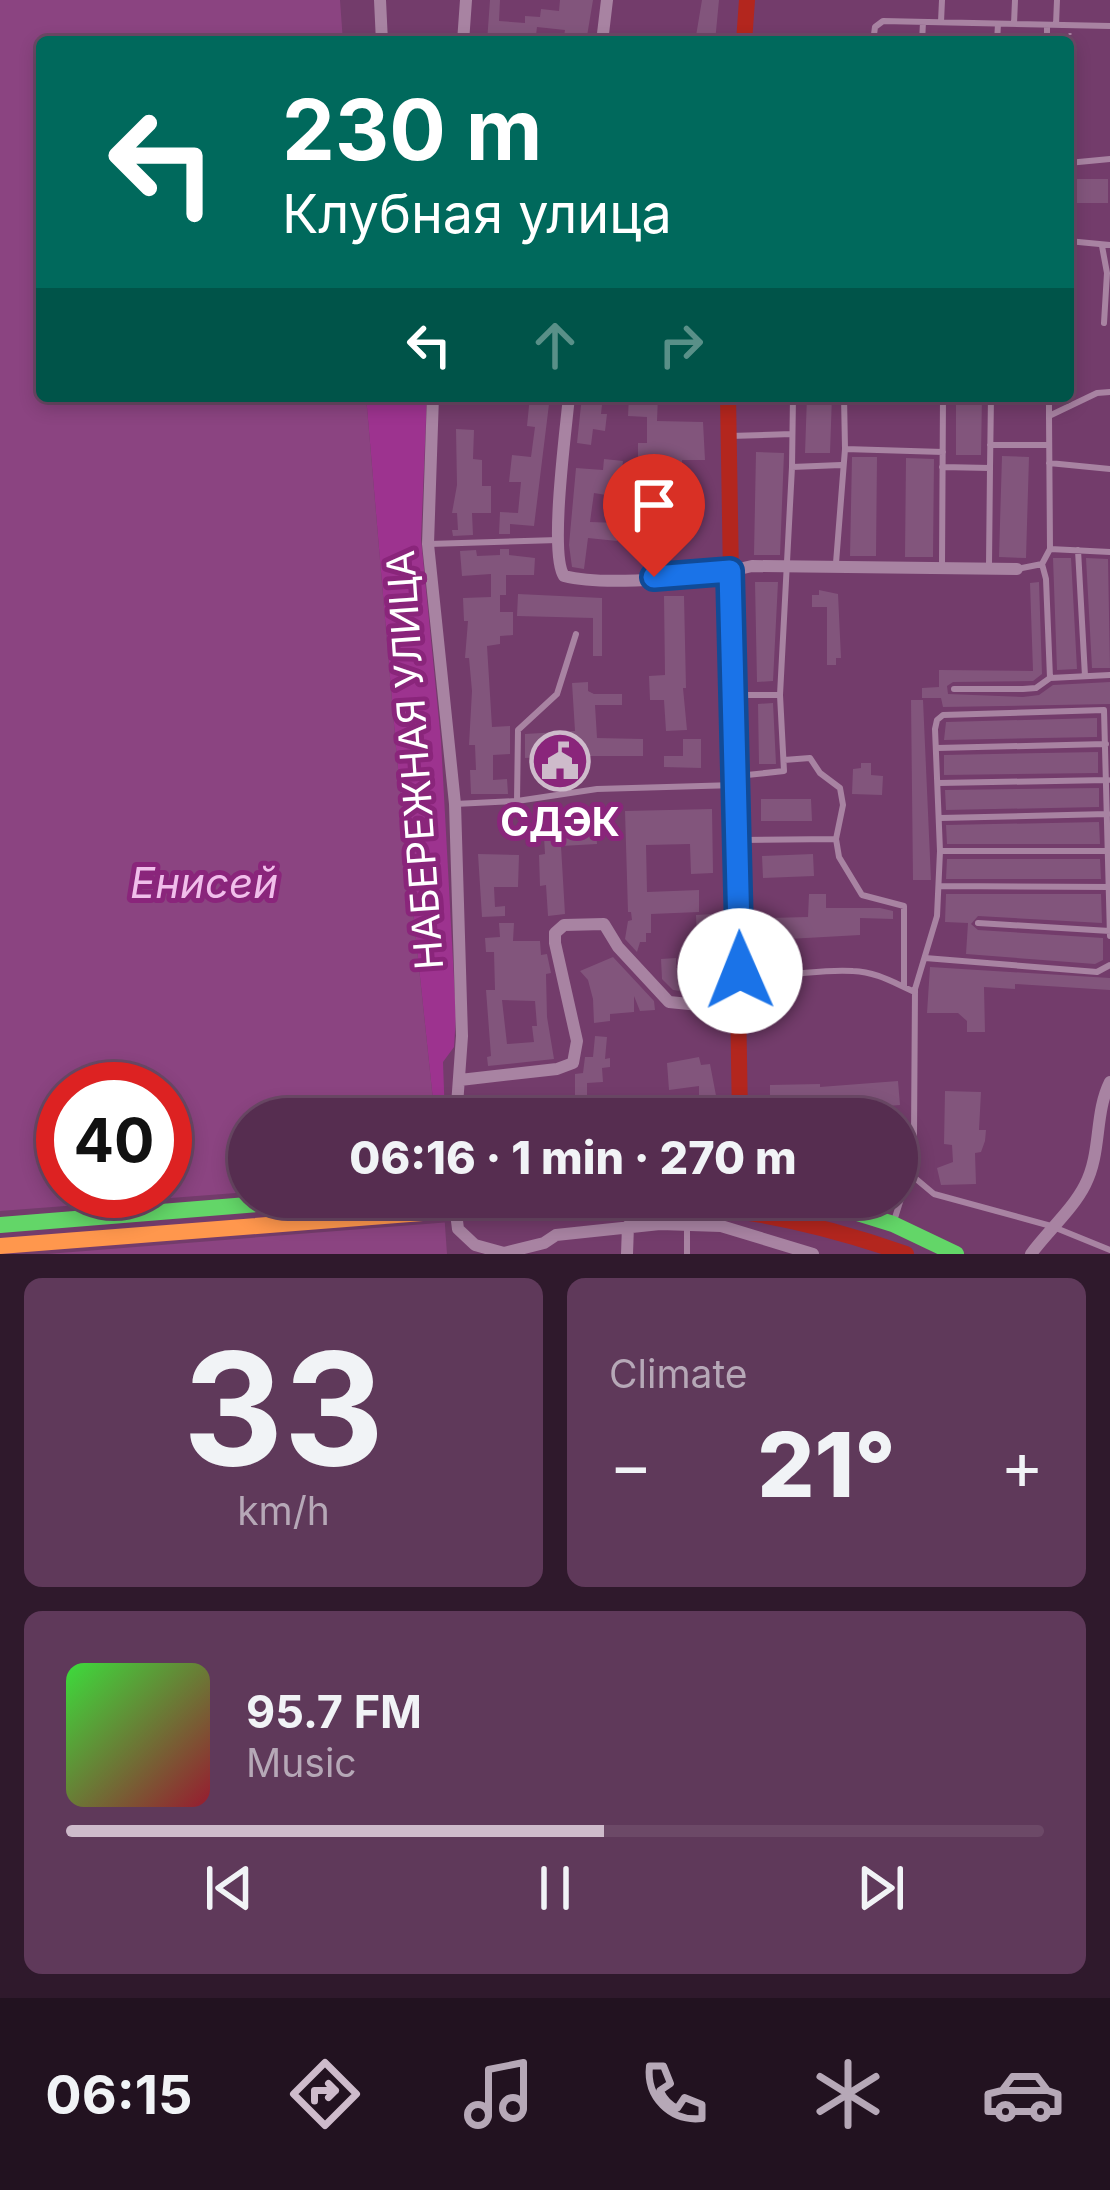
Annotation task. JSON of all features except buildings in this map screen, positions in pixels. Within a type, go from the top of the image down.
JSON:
[{"type":"main road","points":[[744,36],[746,0]]},
{"type":"main road","points":[[728,402],[740,1098]]},
{"type":"main road","points":[[0,1225],[228,1206]]},
{"type":"main road","points":[[0,1246],[359,1218]]},
{"type":"main road","points":[[796,1218],[906,1254]]},
{"type":"main road","points":[[874,1218],[956,1254]]},
{"type":"street","points":[[380,0],[382,36]]},
{"type":"street","points":[[463,36],[466,0]]},
{"type":"street","points":[[603,36],[607,0]]},
{"type":"street","name":"НАБЕРЕЖНАЯ УЛИЦА","points":[[434,402],[428,544],[455,804],[463,1036],[458,1098]]},
{"type":"street","points":[[569,402],[557,565],[564,576],[616,580],[752,566],[1017,569]]},
{"type":"street","points":[[460,1080],[572,1064],[575,1026],[555,943],[555,933],[564,925],[604,923],[618,946],[675,1005],[740,1009]]},
{"type":"street","points":[[1031,1254],[1085,1186],[1100,1102],[1110,1082]]},
{"type":"street","points":[[457,1218],[458,1229],[476,1245],[503,1254],[544,1248],[556,1235],[628,1226],[721,1226],[814,1254]]},
{"type":"street","points":[[626,1254],[628,1226]]},
{"type":"lane","points":[[941,22],[942,0]]},
{"type":"lane","points":[[1014,24],[1016,0]]},
{"type":"lane","points":[[1049,36],[1057,0]]},
{"type":"lane","points":[[874,36],[880,22],[1110,26]]},
{"type":"lane","points":[[922,36],[923,22]]},
{"type":"lane","points":[[998,24],[998,36]]},
{"type":"lane","points":[[1074,162],[1110,159]]},
{"type":"lane","points":[[1074,242],[1106,245],[1109,275],[1104,323]]},
{"type":"lane","points":[[1049,416],[1097,393],[1110,392]]},
{"type":"lane","points":[[455,804],[597,789],[736,785],[747,776],[784,771],[780,694],[785,574],[790,566],[793,402]]},
{"type":"lane","points":[[836,567],[844,402]]},
{"type":"lane","points":[[942,568],[943,402]]},
{"type":"lane","points":[[989,569],[991,402]]},
{"type":"lane","points":[[1049,402],[1049,549],[1042,564],[1050,677]]},
{"type":"lane","points":[[728,436],[792,434]]},
{"type":"lane","points":[[990,445],[1049,445]]},
{"type":"lane","points":[[844,449],[943,452]]},
{"type":"lane","points":[[1049,463],[1110,469]]},
{"type":"lane","points":[[792,467],[841,465]]},
{"type":"lane","points":[[942,467],[990,468]]},
{"type":"lane","points":[[428,544],[558,540]]},
{"type":"lane","points":[[1049,549],[1110,553]]},
{"type":"lane","points":[[1078,550],[1085,676]]},
{"type":"lane","points":[[1017,569],[1042,564]]},
{"type":"lane","points":[[517,801],[518,730],[557,694],[576,634]]},
{"type":"lane","points":[[954,689],[1036,688],[1050,677],[1110,675]]},
{"type":"lane","points":[[734,695],[780,694]]},
{"type":"lane","points":[[914,1098],[915,992],[937,916],[940,886],[937,720],[943,715],[1104,710],[1110,933],[978,922]]},
{"type":"lane","points":[[937,748],[1106,744]]},
{"type":"lane","points":[[784,760],[810,758],[840,788],[839,857],[862,895],[904,906],[904,987]]},
{"type":"lane","points":[[939,783],[1108,780]]},
{"type":"lane","points":[[940,818],[1108,814]]},
{"type":"lane","points":[[736,840],[836,839]]},
{"type":"lane","points":[[940,851],[1109,851]]},
{"type":"lane","points":[[940,886],[1109,886]]},
{"type":"lane","points":[[924,958],[1097,972],[1110,965]]},
{"type":"lane","points":[[740,971],[764,978],[852,970],[890,978],[915,992]]},
{"type":"lane","points":[[918,1181],[934,1194],[1051,1226],[1110,1250]]},
{"type":"lane","points":[[893,1224],[895,1218]]},
{"type":"lane","points":[[687,1226],[688,1254]]},
{"type":"path","points":[[1071,25],[1071,36]]},
{"type":"shaded area","points":[[367,402],[427,402],[421,539],[441,741],[456,1016],[454,1047],[443,1062],[444,1098],[433,1098]]},
{"type":"water","name":"Енисей","points":[[0,0],[340,0],[343,36],[36,36],[36,402],[367,402],[433,1098],[228,1098],[228,1218],[444,1218],[447,1254],[0,1254]]},
{"type":"pier","points":[[228,1194],[228,1218],[451,1218],[451,1222],[0,1254],[0,1211],[36,1208],[36,1218],[192,1218],[192,1196]]},
{"type":"traffic: fast","points":[[0,1225],[228,1206]]},
{"type":"traffic: fast","points":[[874,1218],[956,1254]]},
{"type":"traffic: jam","points":[[744,36],[747,0]]},
{"type":"traffic: jam","points":[[728,402],[740,1098]]},
{"type":"traffic: jam","points":[[776,1218],[906,1254]]},
{"type":"traffic: slow","points":[[0,1246],[358,1218]]},
{"type":"place","name":"СДЭК","points":[[560,761]]},
{"type":"route","points":[[654,577],[730,571],[740,971]]}]
